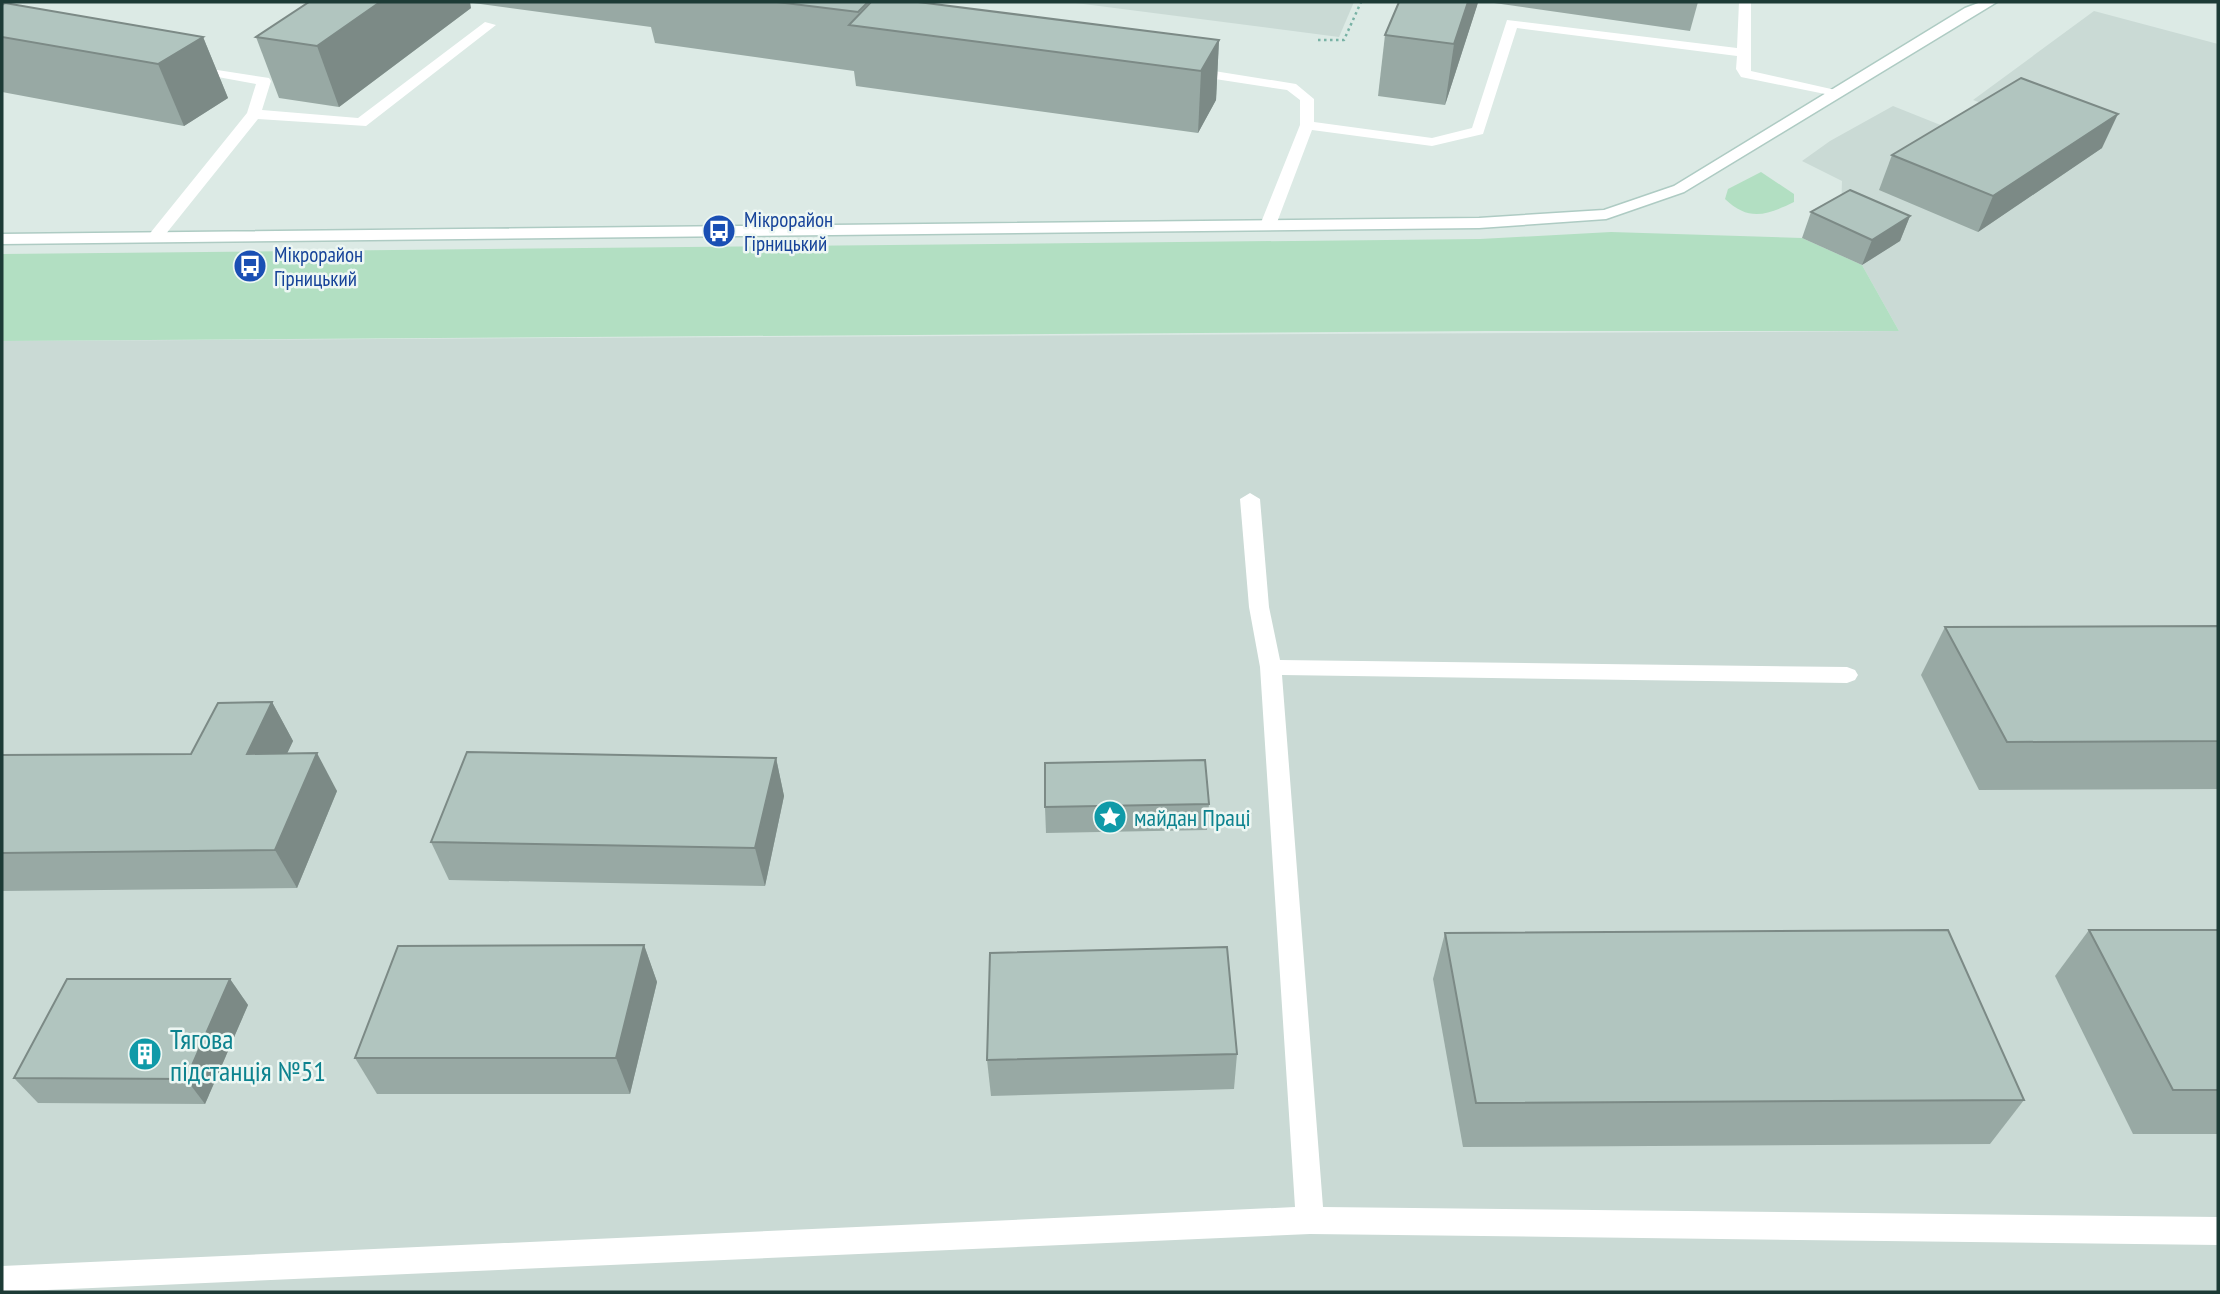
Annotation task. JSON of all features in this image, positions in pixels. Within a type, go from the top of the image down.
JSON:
[{"type":"street","points":[[1745,2],[1742,69],[1746,74],[1835,94]]},
{"type":"street","points":[[2,239],[1479,223],[1606,214],[1679,189],[1969,12],[1992,2]]},
{"type":"street","points":[[1307,124],[1432,142],[1478,131],[1512,23],[1743,53]]},
{"type":"street","points":[[254,114],[360,123],[490,25]]},
{"type":"street","points":[[155,237],[254,114],[264,81],[172,65]]},
{"type":"street","points":[[1171,69],[1291,87],[1307,99],[1307,124],[1268,225]]},
{"type":"street","points":[[1250,499],[1259,607],[1271,667],[1310,1220]]},
{"type":"street","points":[[1271,667],[1847,675]]},
{"type":"street","points":[[2,1280],[1310,1220],[2218,1231]]},
{"type":"path","points":[[1318,40],[1344,40],[1361,2]]},
{"type":"shaded area","points":[[1068,2],[1354,2],[1339,37]]},
{"type":"shaded area","name":"майдан Праці","points":[[2094,11],[2218,44],[2218,1292],[2,1292],[2,341],[1899,331],[1862,265],[1900,241],[1841,215],[1842,181],[1802,161],[1830,141],[1893,106],[1968,136],[2006,112],[1973,100]]},
{"type":"green space","points":[[1761,172],[1794,194],[1794,202],[1758,214],[1742,211],[1725,199],[1728,189]]},
{"type":"green space","points":[[1611,232],[1802,238],[1862,265],[1899,331],[1486,331],[2,341],[2,254],[1480,239]]},
{"type":"building","points":[[309,2],[380,2],[317,46],[256,37]]},
{"type":"building","points":[[777,2],[868,2],[858,12]]},
{"type":"building","points":[[871,2],[918,2],[1219,40],[1201,71],[849,25]]},
{"type":"building","points":[[1399,2],[1468,2],[1454,44],[1385,35]]},
{"type":"building","points":[[5,3],[203,37],[158,64],[2,37],[2,5]]},
{"type":"building","points":[[2021,78],[2118,114],[1993,196],[1892,155]]},
{"type":"building","points":[[1850,190],[1910,216],[1872,240],[1811,212]]},
{"type":"building","points":[[2218,626],[2218,741],[2007,742],[1945,627]]},
{"type":"building","points":[[272,702],[247,754],[317,753],[275,850],[2,853],[2,755],[191,754],[218,703]]},
{"type":"building","points":[[467,752],[776,758],[755,848],[431,842]]},
{"type":"building","points":[[1205,760],[1209,804],[1045,807],[1045,763]]},
{"type":"building","points":[[1948,930],[2024,1100],[1476,1103],[1445,933]]},
{"type":"building","points":[[2089,930],[2218,930],[2218,1090],[2173,1090]]},
{"type":"building","points":[[644,945],[616,1058],[355,1058],[398,946]]},
{"type":"building","points":[[1227,947],[1237,1054],[987,1060],[990,953]]},
{"type":"building","points":[[67,979],[230,979],[186,1079],[14,1078]]},
{"type":"place","name":"Мiкрорайон Гiрницький","points":[[719,231]]},
{"type":"place","name":"Мікрорайон Гірницький","points":[[250,266]]},
{"type":"place","name":"майдан Праці","points":[[1110,817]]},
{"type":"place","name":"Тягова підстанція №51","points":[[145,1054]]}]
